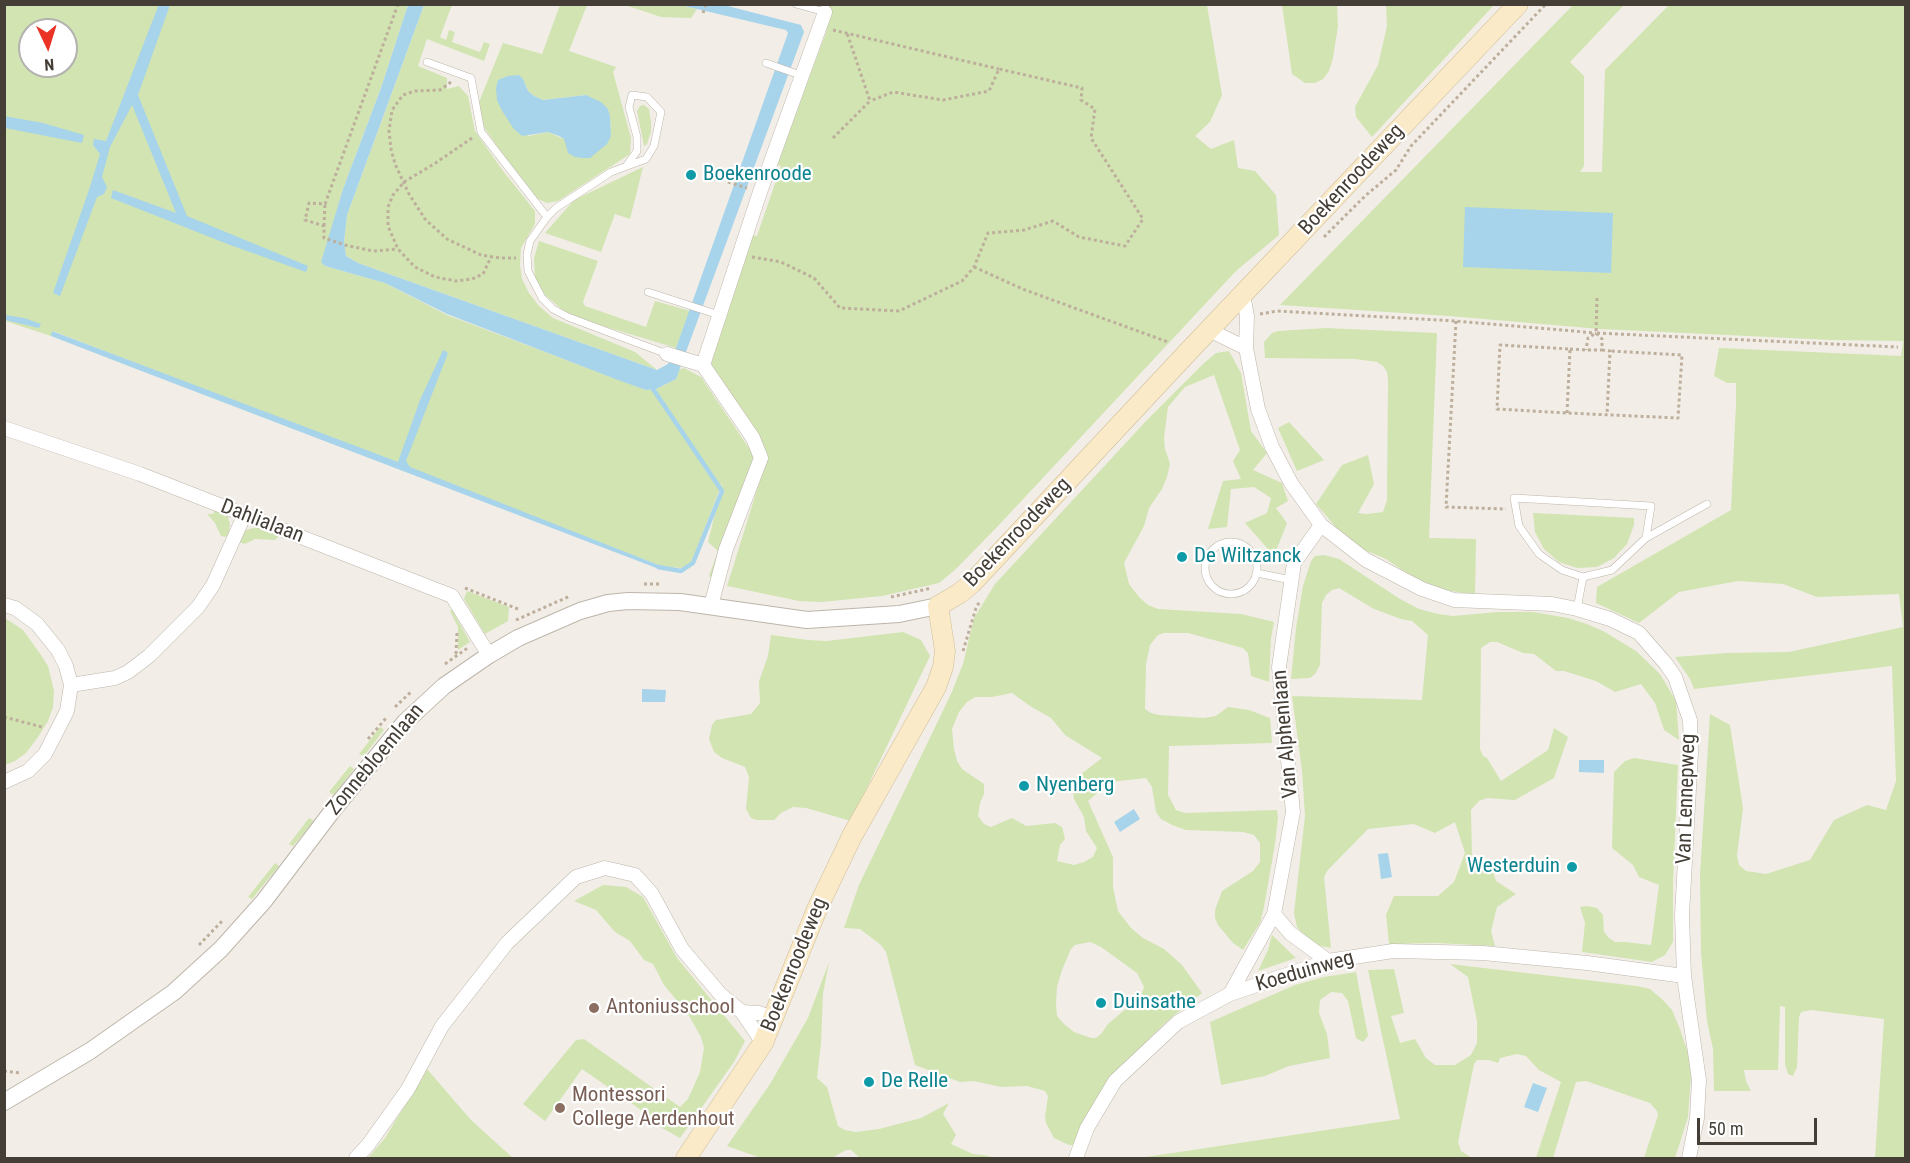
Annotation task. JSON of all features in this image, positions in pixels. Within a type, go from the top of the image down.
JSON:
[{"type":"main road","name":"Boekenroodeweg","points":[[686,1158],[763,1043],[817,909],[852,836],[936,687],[943,667],[945,651],[938,606],[972,583],[1518,4]]},
{"type":"street","points":[[703,365],[714,313],[740,253],[798,74],[825,12]]},
{"type":"street","name":"Van Lennepweg","points":[[1243,295],[1247,316],[1246,348],[1258,409],[1272,447],[1291,483],[1321,525],[1366,560],[1437,596],[1471,602],[1552,604],[1610,619],[1639,633],[1676,677],[1690,720],[1691,752],[1682,915],[1684,976],[1699,1080],[1697,1118],[1689,1158]]},
{"type":"street","points":[[1209,330],[1246,348]]},
{"type":"street","points":[[667,354],[703,365],[753,438],[761,458],[726,549],[711,606]]},
{"type":"street","name":"Dahlialaan","points":[[4,428],[140,474],[452,596]]},
{"type":"street","points":[[71,685],[116,678],[149,656],[198,607],[213,585],[244,516]]},
{"type":"street","name":"Van Alphenlaan","points":[[1230,994],[1274,914],[1293,813],[1279,667],[1294,563],[1321,525]]},
{"type":"street","points":[[452,596],[489,655]]},
{"type":"street","name":"Zonnebloemlaan","points":[[4,1102],[90,1051],[174,992],[264,901],[333,810],[405,722],[444,686],[489,655],[532,631],[580,611],[608,603],[654,600],[807,620],[899,614],[938,606]]},
{"type":"street","points":[[4,604],[15,608],[44,632],[58,650],[66,666],[71,685],[67,711],[45,754],[28,771],[4,782]]},
{"type":"street","points":[[356,1158],[408,1089],[442,1026],[507,943],[576,877],[605,868],[635,875],[652,894],[682,948],[721,995],[742,1012],[763,1043]]},
{"type":"street","points":[[1274,914],[1290,933],[1328,961]]},
{"type":"street","name":"Koeduinweg","points":[[1076,1158],[1087,1128],[1115,1081],[1178,1022],[1230,994],[1328,961],[1393,951],[1483,953],[1587,963],[1684,976]]},
{"type":"street","points":[[742,1012],[759,1013],[773,1018]]},
{"type":"lane","points":[[796,4],[825,12]]},
{"type":"lane","points":[[427,62],[471,78],[476,116],[481,132],[547,217]]},
{"type":"lane","points":[[769,64],[798,74]]},
{"type":"lane","points":[[627,165],[637,151],[637,137],[629,106],[632,94],[647,97],[661,112],[654,146],[646,159],[611,172],[556,208],[530,241],[527,258],[528,271],[542,298],[554,309],[568,317],[667,354]]},
{"type":"lane","points":[[648,292],[714,313]]},
{"type":"lane","points":[[1646,538],[1651,506],[1514,498],[1520,526],[1539,555],[1562,570],[1583,578],[1611,570],[1646,538],[1707,504]]},
{"type":"lane","points":[[1234,541],[1243,544],[1255,556],[1258,564],[1257,573],[1249,588],[1233,594],[1224,593],[1210,584],[1205,567],[1206,559],[1210,551],[1225,542],[1234,541]]},
{"type":"lane","points":[[1257,573],[1292,580]]},
{"type":"lane","points":[[1577,609],[1583,578]]},
{"type":"path","points":[[398,4],[325,204],[324,226],[324,238],[345,245],[373,251],[398,249]]},
{"type":"path","points":[[703,13],[706,4]]},
{"type":"path","name":"Boekenroodeweg","points":[[1323,238],[1365,196],[1396,170],[1411,146],[1546,4]]},
{"type":"path","points":[[740,253],[782,262],[814,278],[840,308],[899,311],[962,281],[974,267],[988,233],[1024,230],[1053,221],[1079,237],[1125,246],[1143,219],[1091,138],[1095,109],[1081,100],[1082,88],[820,26]]},
{"type":"path","points":[[847,33],[870,101]]},
{"type":"path","points":[[832,138],[870,101],[893,92],[943,100],[989,91],[999,69]]},
{"type":"path","points":[[458,74],[440,90],[415,91],[403,95],[392,110],[389,131],[391,149],[404,182],[425,219],[447,239],[481,255],[527,258]]},
{"type":"path","points":[[481,132],[404,182],[393,195],[388,207],[388,226],[398,249],[415,267],[435,277],[456,280],[472,279],[483,274],[490,257]]},
{"type":"path","points":[[728,182],[753,190]]},
{"type":"path","points":[[324,226],[305,220],[309,203],[325,204]]},
{"type":"path","points":[[974,267],[1025,290],[1168,342]]},
{"type":"path","points":[[1597,298],[1596,333],[1602,339],[1602,350]]},
{"type":"path","points":[[1277,311],[1456,321],[1596,333],[1898,346]]},
{"type":"path","points":[[1456,321],[1446,507],[1516,509]]},
{"type":"path","points":[[1586,350],[1588,338],[1596,333]]},
{"type":"path","points":[[1500,345],[1570,349],[1682,355],[1678,418],[1497,409],[1500,345]]},
{"type":"path","points":[[1567,413],[1570,349]]},
{"type":"path","points":[[1607,415],[1610,351]]},
{"type":"path","points":[[889,597],[941,584]]},
{"type":"path","points":[[452,596],[461,587],[518,609]]},
{"type":"path","name":"Boekenroodeweg","points":[[963,652],[976,608]]},
{"type":"path","points":[[456,625],[458,637],[456,656]]},
{"type":"path","points":[[4,717],[58,731]]},
{"type":"path","points":[[4,1071],[20,1072]]},
{"type":"green space","points":[[5,5],[408,5],[381,88],[343,189],[322,262],[325,266],[385,283],[447,315],[646,390],[656,389],[676,379],[678,370],[684,368],[701,377],[757,460],[721,582],[709,576],[718,551],[708,542],[723,481],[692,561],[681,568],[661,566],[53,331],[51,336],[5,321],[19,322],[5,316]]},
{"type":"green space","points":[[424,5],[452,5],[440,37],[446,40],[449,30],[455,32],[452,42],[480,52],[484,42],[490,44],[484,61],[427,39],[418,66],[447,78],[447,89],[459,86],[468,96],[475,131],[535,211],[535,224],[521,248],[522,279],[529,293],[553,318],[635,352],[657,370],[358,263],[346,256],[344,242],[347,215]]},
{"type":"green space","points":[[560,5],[587,5],[569,51],[616,67],[613,72],[631,138],[630,154],[558,201],[547,203],[536,198],[509,163],[483,126],[479,114],[479,102],[503,43],[542,54]],"holes":[[[523,79],[528,91],[543,100],[586,95],[608,109],[611,127],[564,139],[548,132],[528,136]]]},
{"type":"green space","points":[[625,5],[680,5],[697,9],[691,18],[661,17]]},
{"type":"green space","points":[[816,5],[1207,5],[1222,95],[1210,122],[1195,136],[1211,149],[1234,140],[1238,168],[1255,171],[1276,195],[1279,235],[1236,271],[998,526],[939,583],[882,596],[822,602],[799,601],[727,586],[768,455],[713,371],[710,355],[752,235],[757,236],[781,166],[776,164],[826,33],[830,10]]},
{"type":"green space","points":[[1282,5],[1337,5],[1338,26],[1333,58],[1329,71],[1323,79],[1315,83],[1305,83],[1292,74]]},
{"type":"green space","points":[[1386,5],[1494,5],[1372,137],[1356,117],[1355,107],[1378,65],[1387,26]]},
{"type":"green space","points":[[1573,5],[1624,5],[1570,62],[1584,76],[1584,166],[1580,172],[1602,172],[1605,70],[1669,5],[1905,5],[1905,1158],[1875,1158],[1884,1019],[1811,1010],[1801,1012],[1797,1067],[1793,1076],[1788,1074],[1785,1064],[1785,1007],[1780,1006],[1778,1070],[1744,1070],[1751,1091],[1714,1091],[1713,1049],[1707,1021],[1701,953],[1700,875],[1710,714],[1730,725],[1743,808],[1737,855],[1739,865],[1746,871],[1766,874],[1810,860],[1834,820],[1867,805],[1886,810],[1896,781],[1892,666],[1694,689],[1675,657],[1789,652],[1903,627],[1899,594],[1817,597],[1783,584],[1738,581],[1679,592],[1639,623],[1596,603],[1597,587],[1731,510],[1736,383],[1727,383],[1714,376],[1719,348],[1901,356],[1903,341],[1832,340],[1600,329],[1280,305]]},
{"type":"green space","points":[[644,105],[649,109],[651,132],[644,146],[637,111],[640,106]]},
{"type":"green space","points":[[643,167],[630,219],[615,214],[601,252],[545,233],[574,200]]},
{"type":"green space","points":[[539,241],[598,261],[583,302],[585,306],[646,327],[655,301],[690,311],[676,348],[593,323],[565,312],[545,295],[535,278],[534,258]]},
{"type":"green space","points":[[1326,328],[1437,333],[1429,538],[1476,539],[1475,595],[1439,589],[1408,574],[1386,559],[1360,548],[1341,533],[1316,504],[1342,465],[1368,455],[1374,484],[1358,513],[1383,512],[1387,500],[1388,380],[1383,366],[1377,362],[1355,359],[1265,358],[1264,342],[1272,333]]},
{"type":"green space","points":[[1229,351],[1241,373],[1251,431],[1267,453],[1253,470],[1282,483],[1288,501],[1276,508],[1287,523],[1274,556],[1245,523],[1267,513],[1271,498],[1254,487],[1231,489],[1227,527],[1208,529],[1223,481],[1241,479],[1233,461],[1240,450],[1214,375],[1185,387],[1168,407],[1164,438],[1170,464],[1167,477],[1149,508],[1144,526],[1124,563],[1129,584],[1148,605],[1158,609],[1241,614],[1274,622],[1269,682],[1251,676],[1248,653],[1243,648],[1188,633],[1158,635],[1150,645],[1146,664],[1145,709],[1151,713],[1204,718],[1216,716],[1228,707],[1249,710],[1270,718],[1272,743],[1169,746],[1168,795],[1176,810],[1185,813],[1277,810],[1275,844],[1264,907],[1260,923],[1243,950],[1233,943],[1215,918],[1215,910],[1222,891],[1253,871],[1260,862],[1260,843],[1254,835],[1243,832],[1186,830],[1172,825],[1161,819],[1156,812],[1152,787],[1146,778],[1110,782],[1088,801],[1113,857],[1113,887],[1118,911],[1131,928],[1143,938],[1164,949],[1182,965],[1202,993],[1166,1022],[1128,1060],[1074,1145],[1069,1145],[1054,1138],[1046,1123],[1048,1096],[1045,1091],[1027,1086],[1001,1087],[974,1081],[960,1082],[915,1065],[886,952],[881,945],[860,929],[844,928],[859,885],[951,694],[963,664],[974,618],[995,584],[1147,420],[1216,353]],"holes":[[[1012,693],[1051,718],[1065,735],[1102,758],[1072,781],[1074,799],[1084,817],[1086,831],[1097,848],[1093,857],[1084,862],[1074,865],[1057,861],[1060,845],[1065,839],[1062,827],[1055,823],[1026,826],[1012,818],[991,827],[984,824],[978,816],[984,794],[984,784],[962,769],[957,761],[952,729],[959,712],[967,702],[975,697],[992,697]],[[1090,942],[1101,947],[1137,973],[1144,987],[1141,996],[1108,1024],[1096,1038],[1074,1032],[1064,1024],[1057,1016],[1056,1003],[1057,987],[1071,949],[1075,945]]]},
{"type":"green space","points":[[1289,422],[1324,460],[1297,471],[1278,428]]},
{"type":"green space","points":[[215,510],[227,514],[230,524],[228,537],[221,536],[215,523],[207,514],[213,514]]},
{"type":"green space","points":[[1533,513],[1634,518],[1634,525],[1627,544],[1614,558],[1597,567],[1577,568],[1559,562],[1544,549],[1535,532]]},
{"type":"green space","points":[[257,527],[281,534],[275,540],[255,539],[245,544],[238,542],[243,531]]},
{"type":"green space","points":[[1324,555],[1339,559],[1419,609],[1438,614],[1453,616],[1533,612],[1587,624],[1636,651],[1660,674],[1676,701],[1679,740],[1664,730],[1655,703],[1641,684],[1615,692],[1596,681],[1564,671],[1556,671],[1534,654],[1523,653],[1497,642],[1490,642],[1481,648],[1480,749],[1501,781],[1548,750],[1554,728],[1568,737],[1554,778],[1515,800],[1487,798],[1479,801],[1471,810],[1472,857],[1476,864],[1492,869],[1496,881],[1516,894],[1497,907],[1491,931],[1495,946],[1436,943],[1389,944],[1386,915],[1394,896],[1438,896],[1454,882],[1465,853],[1455,822],[1435,833],[1414,824],[1368,829],[1327,871],[1324,877],[1331,948],[1316,945],[1307,939],[1297,927],[1294,913],[1305,816],[1302,771],[1292,696],[1422,700],[1428,635],[1412,621],[1374,609],[1339,588],[1332,590],[1322,603],[1320,665],[1310,678],[1291,679],[1303,586],[1311,561],[1315,556]]},
{"type":"green space","points":[[467,591],[509,607],[508,621],[485,634],[464,599]]},
{"type":"green space","points":[[452,610],[470,642],[458,650],[458,627],[450,611]]},
{"type":"green space","points":[[5,618],[23,630],[41,655],[48,666],[54,691],[53,707],[38,737],[26,753],[5,765]]},
{"type":"green space","points":[[903,632],[921,640],[930,656],[851,821],[806,808],[793,807],[781,813],[774,820],[751,818],[746,809],[749,777],[745,767],[722,758],[714,752],[709,739],[712,725],[716,720],[751,714],[760,703],[759,681],[768,656],[771,635],[827,641]]},
{"type":"green space","points":[[380,727],[384,730],[364,756],[359,754]]},
{"type":"green space","points":[[1634,758],[1678,765],[1673,942],[1665,955],[1652,962],[1582,952],[1585,923],[1580,907],[1587,906],[1597,908],[1603,915],[1604,932],[1615,942],[1651,945],[1659,885],[1639,877],[1633,865],[1612,848],[1614,772],[1625,761]]},
{"type":"green space","points":[[350,766],[354,769],[334,795],[329,792]]},
{"type":"green space","points":[[309,818],[314,821],[293,846],[289,844]]},
{"type":"green space","points":[[275,863],[279,866],[252,899],[248,897]]},
{"type":"green space","points":[[603,885],[626,887],[643,897],[677,958],[745,1041],[734,1062],[680,1138],[655,1124],[657,1121],[582,1069],[545,1121],[523,1104],[576,1040],[584,1039],[680,1107],[688,1099],[700,1072],[704,1048],[701,1037],[688,1014],[664,985],[653,964],[644,960],[630,941],[615,932],[596,910],[574,901]]},
{"type":"green space","points":[[1272,935],[1296,958],[1258,971],[1268,950]]},
{"type":"green space","points":[[829,962],[823,994],[817,1078],[827,1087],[838,1126],[856,1132],[879,1129],[921,1118],[949,1103],[943,1114],[956,1135],[951,1144],[973,1154],[996,1158],[860,1158],[851,1150],[846,1150],[832,1158],[761,1158],[727,1146],[770,1084],[808,1018]]},
{"type":"green space","points":[[1450,964],[1637,986],[1650,989],[1664,1001],[1672,1010],[1680,1029],[1689,1056],[1691,1075],[1688,1117],[1675,1158],[1644,1158],[1658,1115],[1650,1103],[1586,1081],[1576,1082],[1553,1158],[1536,1158],[1561,1082],[1539,1070],[1526,1056],[1517,1054],[1500,1058],[1498,1063],[1477,1060],[1474,1064],[1458,1142],[1461,1151],[1472,1158],[1139,1158],[1400,1119],[1368,970],[1394,969],[1404,1013],[1391,1016],[1400,1043],[1415,1039],[1426,1058],[1435,1065],[1455,1065],[1471,1055],[1477,1043],[1477,1021],[1468,977]]},
{"type":"green space","points":[[1356,972],[1368,1036],[1363,1042],[1356,1038],[1348,1001],[1342,993],[1331,992],[1320,1000],[1319,1013],[1327,1034],[1330,1058],[1289,1066],[1265,1076],[1221,1085],[1210,1022],[1295,985]]},
{"type":"green space","points":[[427,1069],[471,1120],[513,1158],[368,1158],[385,1138]]},
{"type":"water","points":[[159,4],[170,5],[138,95],[187,216],[308,266],[306,272],[111,198],[113,190],[176,213],[132,105],[110,147],[102,177],[107,187],[104,194],[97,197],[60,296],[53,293],[100,154],[93,145],[94,139],[106,141]]},
{"type":"water","points":[[408,5],[424,5],[347,215],[344,242],[346,256],[358,263],[657,370],[668,364],[676,348],[788,33],[786,30],[680,5],[724,5],[801,25],[804,32],[676,379],[656,389],[646,390],[447,314],[385,283],[325,266],[321,262],[343,189],[381,88]]},
{"type":"water","points":[[519,75],[528,91],[543,100],[586,95],[601,102],[608,109],[610,116],[611,136],[607,144],[590,158],[582,158],[568,153],[564,139],[559,136],[548,132],[522,136],[513,128],[501,109],[497,100],[496,88],[498,80]]},
{"type":"water","points":[[4,116],[43,123],[84,135],[82,143],[5,128]]},
{"type":"water","points":[[1465,207],[1613,213],[1611,273],[1463,267]]},
{"type":"water","points":[[5,315],[41,324],[39,328],[5,320]]},
{"type":"water","points":[[52,331],[398,462],[420,400],[443,350],[448,353],[406,461],[410,467],[661,566],[659,569],[131,367],[51,336]]},
{"type":"water","points":[[642,689],[666,690],[665,702],[642,702]]},
{"type":"water","points":[[1579,760],[1604,760],[1604,773],[1579,772]]},
{"type":"water","points":[[1134,809],[1140,819],[1120,832],[1114,822]]},
{"type":"water","points":[[1388,853],[1392,877],[1381,879],[1378,854]]},
{"type":"water","points":[[1533,1083],[1547,1088],[1538,1112],[1524,1107]]},
{"type":"waterway","points":[[653,389],[722,491],[693,563],[681,571],[658,567]]},
{"type":"place","name":"Boekenroode","points":[[691,175]]},
{"type":"place","name":"De Wiltzanck","points":[[1182,557]]},
{"type":"place","name":"Nyenberg","points":[[1024,786]]},
{"type":"place","name":"Westerduin","points":[[1572,867]]},
{"type":"place","name":"Duinsathe","points":[[1101,1003]]},
{"type":"place","name":"Antoniusschool","points":[[594,1008]]},
{"type":"place","name":"De Relle","points":[[869,1082]]},
{"type":"place","name":"Montessori College Aerdenhout","points":[[560,1108]]}]
